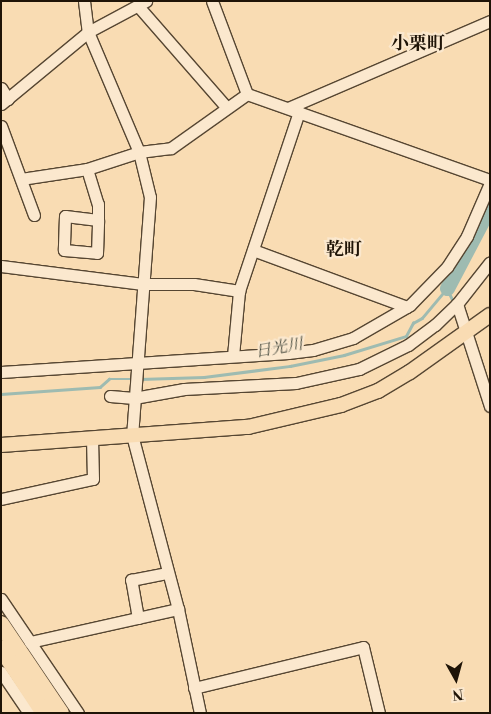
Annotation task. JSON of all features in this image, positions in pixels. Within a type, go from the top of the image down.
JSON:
[{"type":"highway","points":[[1,624],[61,713]]},
{"type":"highway","points":[[1,648],[44,713]]},
{"type":"main road","points":[[1,445],[271,424],[341,406],[402,377],[490,315]]},
{"type":"street","points":[[84,1],[88,32],[140,152],[150,197],[132,435],[178,609],[200,713]]},
{"type":"street","points":[[212,1],[247,94]]},
{"type":"street","points":[[1,88],[5,102],[88,32],[142,4],[226,108]]},
{"type":"street","points":[[288,108],[490,21]]},
{"type":"street","points":[[21,180],[87,169],[140,152],[172,148],[247,94]]},
{"type":"street","points":[[1,372],[137,366],[233,356],[288,353],[337,344],[375,328],[407,307],[456,255],[490,181],[247,94]]},
{"type":"street","points":[[233,356],[239,291],[300,112]]},
{"type":"street","points":[[1,126],[34,215]]},
{"type":"street","points":[[87,169],[98,204],[98,220]]},
{"type":"street","points":[[253,250],[407,307]]},
{"type":"street","points":[[110,396],[134,396],[331,377],[359,369],[408,345],[457,304],[490,262]]},
{"type":"street","points":[[1,266],[143,284],[194,284],[239,291]]},
{"type":"street","points":[[457,304],[468,331],[490,406]]},
{"type":"street","points":[[1,498],[92,478],[92,438]]},
{"type":"street","points":[[138,618],[131,580],[167,573]]},
{"type":"street","points":[[1,599],[78,713]]},
{"type":"street","points":[[30,642],[178,609]]},
{"type":"street","points":[[194,688],[363,647],[377,712]]},
{"type":"street","points":[[1,672],[29,713]]},
{"type":"waterway","name":"日光川","points":[[447,288],[490,206]]},
{"type":"waterway","name":"日光川","points":[[140,379],[204,377],[290,366],[344,355],[406,336],[413,323],[422,318],[447,288],[454,303]]},
{"type":"waterway","name":"日光川","points":[[1,394],[100,387],[109,379],[134,379]]},
{"type":"district","name":"小栗町","points":[[418,44]]},
{"type":"district","name":"乾町","points":[[344,250]]}]
